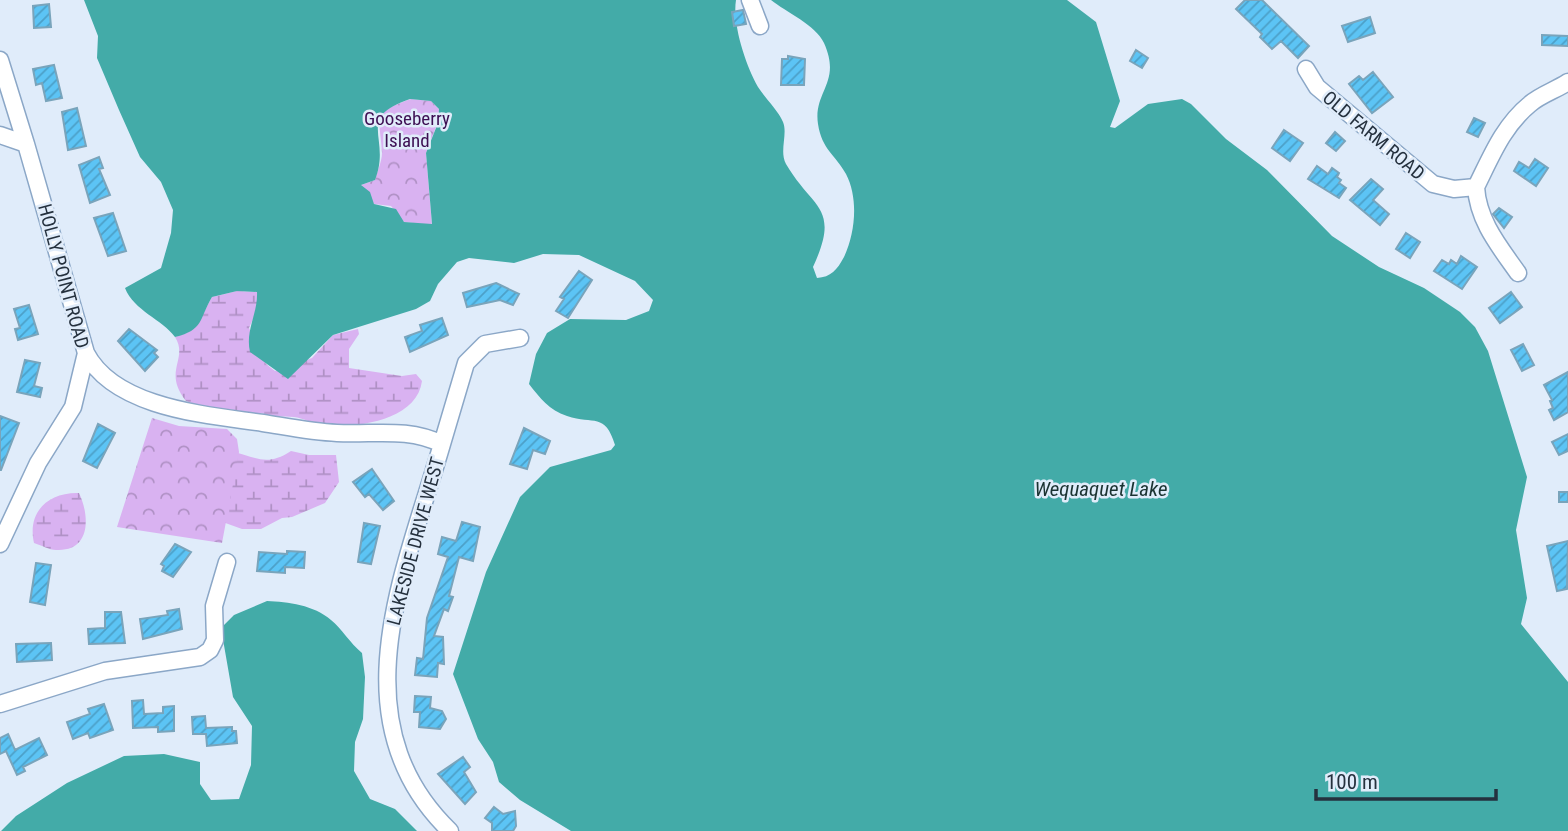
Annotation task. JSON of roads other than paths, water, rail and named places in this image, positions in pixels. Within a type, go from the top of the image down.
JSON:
[{"type":"street","points":[[750,0],[760,26]]},
{"type":"street","name":"HOLLY POINT ROAD","points":[[0,60],[86,353],[73,407],[38,463],[0,544]]},
{"type":"street","name":"OLD FARM ROAD","points":[[1306,69],[1317,87],[1433,184],[1454,189],[1476,187]]},
{"type":"street","points":[[1518,274],[1477,206],[1476,187],[1497,142],[1512,122],[1531,103],[1568,82]]},
{"type":"street","points":[[0,135],[26,144]]},
{"type":"street","name":"LAKESIDE DRIVE WEST","points":[[450,831],[424,801],[407,768],[389,713],[385,677],[391,620],[467,363],[485,344],[520,338]]},
{"type":"street","name":"LAKESIDE DRIVE WEST","points":[[86,353],[105,376],[119,387],[170,407],[223,419],[335,433],[405,432],[442,444]]},
{"type":"street","points":[[0,704],[105,670],[200,657],[210,650],[215,640],[214,606],[227,562]]},
{"type":"water","name":"Wequaquet Lake","points":[[84,0],[736,0],[738,33],[749,68],[758,87],[783,122],[783,154],[786,164],[814,201],[824,220],[821,247],[813,267],[817,278],[833,272],[844,257],[853,227],[853,194],[846,174],[823,140],[818,124],[819,103],[830,68],[824,43],[808,25],[771,0],[1067,0],[1096,22],[1120,101],[1110,127],[1115,128],[1148,104],[1182,99],[1191,104],[1226,139],[1267,170],[1332,236],[1379,267],[1424,288],[1460,312],[1475,327],[1488,351],[1527,477],[1516,530],[1527,598],[1521,624],[1568,682],[1568,831],[571,831],[520,800],[499,782],[493,762],[478,739],[453,674],[486,572],[520,497],[550,467],[611,450],[615,445],[603,424],[567,416],[555,410],[541,399],[529,384],[536,354],[547,333],[570,319],[626,320],[649,311],[653,300],[635,281],[579,255],[543,254],[514,263],[469,258],[457,262],[438,284],[430,301],[416,309],[333,335],[288,379],[250,352],[249,336],[257,292],[237,291],[212,297],[200,323],[191,331],[175,337],[141,309],[125,288],[161,268],[171,233],[173,210],[161,182],[140,157],[119,110],[97,58],[98,36]],"holes":[[[410,99],[431,101],[439,109],[438,123],[426,153],[432,224],[404,222],[396,209],[374,204],[370,192],[361,185],[375,180],[380,152],[378,130],[383,114],[393,106]]]},
{"type":"water","points":[[267,601],[300,605],[317,611],[335,624],[362,653],[365,677],[363,719],[355,742],[354,771],[370,799],[395,809],[417,831],[1,831],[16,816],[67,783],[124,756],[164,754],[200,762],[200,784],[211,800],[239,799],[251,765],[252,726],[233,697],[221,628],[234,615]]},
{"type":"park label","name":"Gooseberry Island","points":[[407,129]]}]
